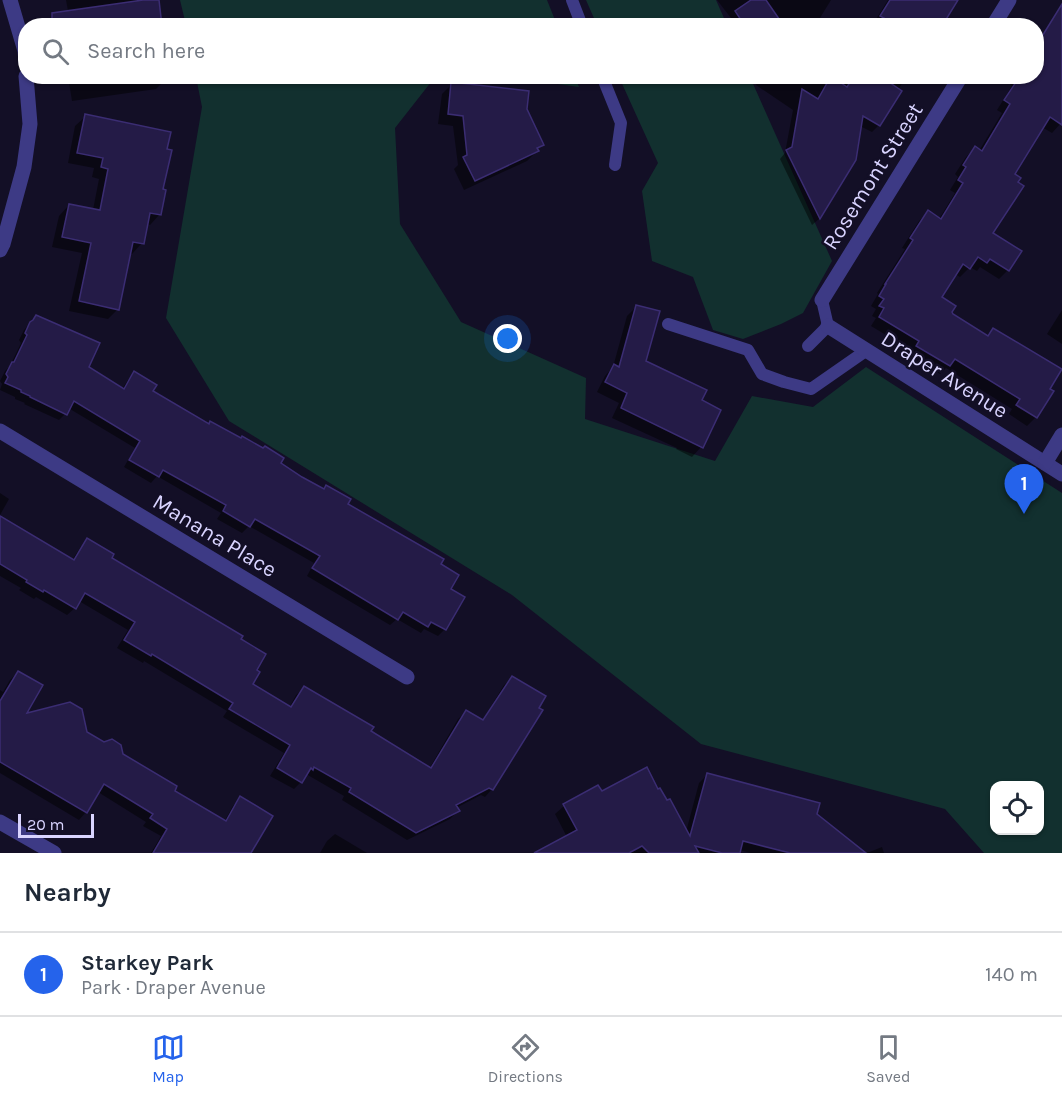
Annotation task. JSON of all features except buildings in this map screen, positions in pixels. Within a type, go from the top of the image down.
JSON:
[{"type":"street","points":[[10,0],[18,27]]},
{"type":"street","points":[[998,18],[1008,0]]},
{"type":"street","points":[[0,250],[24,167],[30,124],[27,84]]},
{"type":"street","name":"Rosemont Street","points":[[822,300],[956,84]]},
{"type":"street","name":"Draper Avenue","points":[[828,326],[1062,474]]},
{"type":"street","name":"Manana Place","points":[[0,431],[407,677]]},
{"type":"street","points":[[1045,463],[1062,435]]},
{"type":"street","points":[[0,822],[54,853]]},
{"type":"lane","points":[[572,0],[579,18]]},
{"type":"lane","points":[[605,84],[621,123],[615,165]]},
{"type":"lane","points":[[808,345],[828,326],[822,300]]},
{"type":"lane","points":[[668,324],[748,350],[762,374],[812,389],[867,350]]},
{"type":"green space","points":[[180,0],[547,0],[554,18],[184,18]]},
{"type":"green space","points":[[586,0],[716,0],[724,18],[594,18]]},
{"type":"green space","points":[[197,84],[430,84],[395,128],[400,224],[461,322],[586,378],[585,419],[715,461],[752,396],[813,407],[866,367],[1062,493],[1062,853],[984,853],[945,809],[701,744],[512,595],[229,421],[166,318],[202,107]]},
{"type":"green space","points":[[558,84],[578,84],[579,87]]},
{"type":"green space","points":[[622,84],[753,84],[832,261],[803,313],[743,339],[713,330],[693,277],[652,261],[642,191],[658,163]]},
{"type":"place","name":"Starkey Park","points":[[1024,514]]}]
